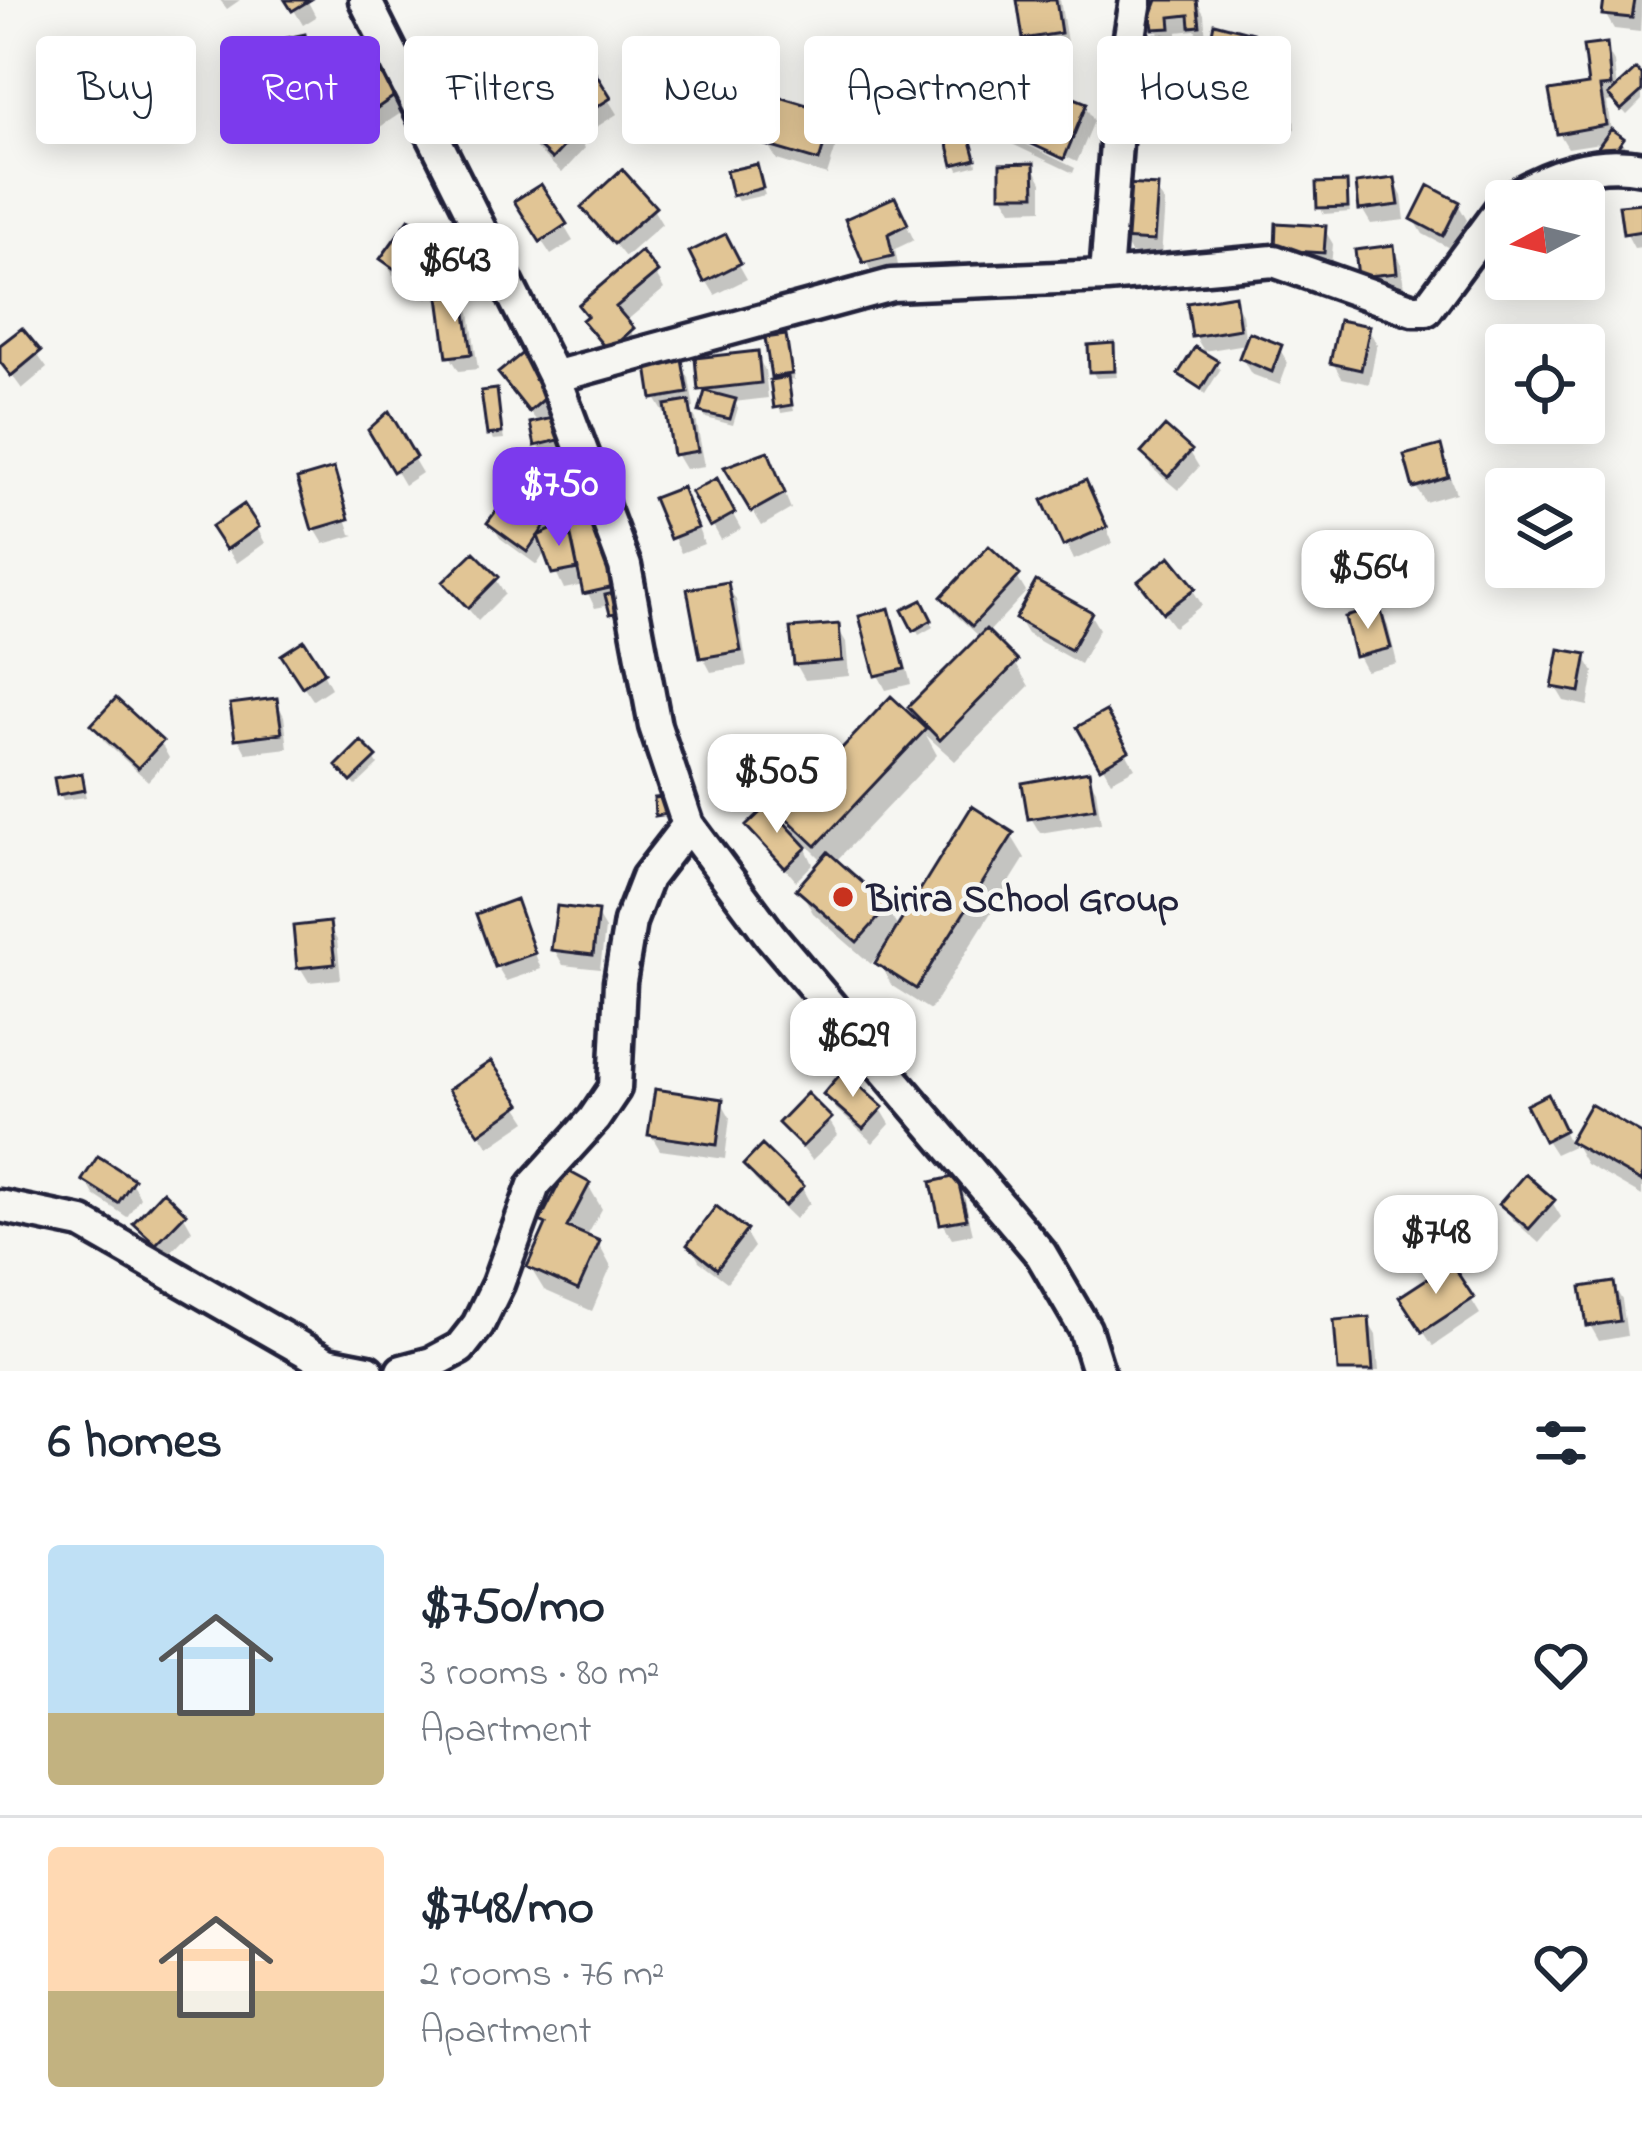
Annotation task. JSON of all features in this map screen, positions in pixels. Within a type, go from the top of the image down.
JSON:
[{"type":"street","points":[[365,0],[554,377],[625,566],[655,726],[688,824],[770,935],[1041,1254],[1085,1329],[1099,1371]]},
{"type":"street","points":[[1106,276],[1121,85],[1136,0]]},
{"type":"street","points":[[1552,180],[1568,172],[1628,165],[1642,168]]},
{"type":"street","points":[[554,377],[891,285],[1106,276],[1274,261],[1413,310],[1426,310],[1485,231]]},
{"type":"street","points":[[402,1371],[432,1363],[460,1348],[498,1285],[535,1185],[615,1088],[620,982],[630,922],[646,878],[688,824]]},
{"type":"street","points":[[0,1206],[82,1223],[327,1363],[368,1371]]},
{"type":"building","points":[[285,0],[310,0],[292,11]]},
{"type":"building","points":[[1017,0],[1056,0],[1061,33],[1023,36]]},
{"type":"building","points":[[1157,0],[1197,0],[1200,26],[1190,27],[1189,15],[1170,17],[1171,28],[1153,29],[1151,16]]},
{"type":"building","points":[[1604,0],[1635,0],[1632,18],[1602,15]]},
{"type":"building","points":[[1214,23],[1253,33],[1252,36],[1211,36]]},
{"type":"building","points":[[1607,43],[1611,86],[1600,87],[1606,125],[1557,134],[1549,91],[1588,85],[1583,46]]},
{"type":"building","points":[[380,56],[403,90],[380,106]]},
{"type":"building","points":[[1636,69],[1642,75],[1642,91],[1621,110],[1608,95]]},
{"type":"building","points":[[598,77],[611,98],[598,106]]},
{"type":"building","points":[[780,97],[804,104],[804,144],[824,144],[819,161],[765,145],[780,144]]},
{"type":"building","points":[[1073,97],[1087,103],[1073,137]]},
{"type":"building","points":[[1611,129],[1624,138],[1609,159],[1596,150]]},
{"type":"building","points":[[536,144],[566,144],[552,159]]},
{"type":"building","points":[[948,144],[972,144],[976,159],[953,165]]},
{"type":"building","points":[[1032,144],[1070,144],[1064,159]]},
{"type":"building","points":[[1034,163],[1035,195],[1000,195],[1000,164]]},
{"type":"building","points":[[757,164],[763,188],[732,196],[726,171]]},
{"type":"building","points":[[622,169],[656,207],[614,244],[581,207]]},
{"type":"building","points":[[1395,178],[1399,205],[1359,210],[1356,183]]},
{"type":"building","points":[[1347,182],[1348,207],[1317,208],[1316,183]]},
{"type":"building","points":[[541,184],[567,224],[540,242],[514,201]]},
{"type":"building","points":[[1124,184],[1158,186],[1154,241],[1120,239]]},
{"type":"building","points":[[1428,185],[1460,202],[1443,236],[1411,219]]},
{"type":"building","points":[[895,197],[908,224],[888,234],[893,256],[863,263],[845,219]]},
{"type":"building","points":[[1642,203],[1642,231],[1623,234],[1619,205]]},
{"type":"building","points":[[409,219],[447,245],[419,286],[380,259]]},
{"type":"building","points":[[1276,223],[1326,226],[1324,253],[1275,250]]},
{"type":"building","points":[[726,234],[741,263],[704,282],[689,252]]},
{"type":"building","points":[[1394,245],[1397,273],[1358,277],[1355,250]]},
{"type":"building","points":[[641,251],[658,272],[616,307],[634,328],[608,351],[582,320],[587,316],[578,305]]},
{"type":"building","points":[[463,293],[472,354],[447,357],[439,297]]},
{"type":"building","points":[[1235,295],[1240,329],[1192,337],[1187,303]]},
{"type":"building","points":[[1339,320],[1370,326],[1361,370],[1330,363]]},
{"type":"building","points":[[22,328],[41,351],[11,376],[0,362],[0,345]]},
{"type":"building","points":[[1249,332],[1282,345],[1272,372],[1239,358]]},
{"type":"building","points":[[786,335],[792,374],[771,377],[765,338]]},
{"type":"building","points":[[1114,343],[1115,371],[1089,372],[1088,345]]},
{"type":"building","points":[[1195,347],[1218,361],[1201,389],[1178,374]]},
{"type":"building","points":[[525,351],[556,389],[529,412],[498,373]]},
{"type":"building","points":[[758,351],[761,383],[698,390],[695,358]]},
{"type":"building","points":[[682,360],[688,393],[652,399],[647,366]]},
{"type":"building","points":[[788,377],[792,405],[774,408],[770,380]]},
{"type":"building","points":[[497,389],[502,433],[487,435],[481,391]]},
{"type":"building","points":[[705,391],[736,399],[730,419],[699,412]]},
{"type":"building","points":[[689,401],[698,451],[673,455],[665,405]]},
{"type":"building","points":[[389,411],[416,457],[393,472],[368,430]]},
{"type":"building","points":[[557,417],[563,439],[535,446],[530,423]]},
{"type":"building","points":[[1165,426],[1192,450],[1168,477],[1141,453]]},
{"type":"building","points":[[1441,445],[1449,477],[1413,488],[1404,455]]},
{"type":"building","points":[[768,451],[785,493],[751,512],[724,467]]},
{"type":"building","points":[[587,466],[592,495],[569,498],[565,470]]},
{"type":"building","points":[[334,468],[349,519],[312,530],[297,479]]},
{"type":"building","points":[[717,478],[735,513],[710,527],[691,492]]},
{"type":"building","points":[[1086,480],[1107,527],[1063,546],[1042,500]]},
{"type":"building","points":[[682,487],[698,528],[670,539],[653,498]]},
{"type":"building","points":[[510,492],[549,520],[527,552],[487,523]]},
{"type":"building","points":[[244,504],[259,527],[226,550],[211,527]]},
{"type":"building","points":[[598,511],[614,587],[583,594],[567,518]]},
{"type":"building","points":[[568,522],[578,569],[552,574],[538,536]]},
{"type":"building","points":[[989,546],[1020,575],[972,626],[941,597]]},
{"type":"building","points":[[474,552],[499,577],[468,608],[443,582]]},
{"type":"building","points":[[1170,556],[1196,588],[1163,613],[1138,581]]},
{"type":"building","points":[[1036,581],[1092,612],[1071,650],[1015,619]]},
{"type":"building","points":[[728,582],[741,651],[700,658],[687,589]]},
{"type":"building","points":[[622,591],[626,611],[610,614],[605,595]]},
{"type":"building","points":[[922,600],[932,620],[913,631],[902,610]]},
{"type":"building","points":[[1380,607],[1391,648],[1355,657],[1345,617]]},
{"type":"building","points":[[889,608],[905,669],[875,676],[859,616]]},
{"type":"building","points":[[839,624],[842,661],[794,665],[790,628]]},
{"type":"building","points":[[986,629],[1018,661],[940,740],[908,707]]},
{"type":"building","points":[[304,640],[325,672],[302,687],[281,655]]},
{"type":"building","points":[[1559,649],[1587,654],[1580,692],[1552,687]]},
{"type":"building","points":[[891,696],[926,729],[816,846],[781,813]]},
{"type":"building","points":[[116,698],[163,741],[138,768],[91,725]]},
{"type":"building","points":[[277,698],[282,733],[235,739],[230,704]]},
{"type":"building","points":[[1106,711],[1129,751],[1100,768],[1077,727]]},
{"type":"building","points":[[361,741],[377,757],[351,782],[336,766]]},
{"type":"building","points":[[1089,771],[1095,808],[1028,819],[1022,783]]},
{"type":"building","points":[[82,773],[85,790],[57,795],[54,778]]},
{"type":"building","points":[[672,796],[674,813],[655,816],[654,798]]},
{"type":"building","points":[[768,805],[807,847],[785,868],[746,826]]},
{"type":"building","points":[[972,806],[1014,833],[916,989],[875,963]]},
{"type":"building","name":"Birira School Group","points":[[828,852],[889,906],[857,942],[796,889]]},
{"type":"building","points":[[516,899],[535,953],[495,967],[476,914]]},
{"type":"building","points":[[557,906],[598,911],[593,955],[551,950]]},
{"type":"building","points":[[330,922],[335,964],[297,968],[293,926]]},
{"type":"building","points":[[491,1061],[521,1104],[479,1134],[448,1090]]},
{"type":"building","points":[[843,1071],[883,1107],[863,1129],[823,1094]]},
{"type":"building","points":[[655,1089],[723,1099],[717,1145],[648,1135]]},
{"type":"building","points":[[807,1093],[832,1118],[802,1147],[778,1123]]},
{"type":"building","points":[[1548,1094],[1565,1130],[1544,1141],[1526,1105]]},
{"type":"building","points":[[1590,1104],[1642,1134],[1642,1182],[1569,1141]]},
{"type":"building","points":[[762,1145],[804,1186],[785,1206],[743,1165]]},
{"type":"building","points":[[98,1156],[134,1179],[118,1203],[82,1180]]},
{"type":"building","points":[[566,1170],[590,1183],[567,1227],[600,1241],[578,1290],[527,1267],[546,1224],[540,1221]]},
{"type":"building","points":[[1525,1174],[1555,1200],[1529,1229],[1499,1204]]},
{"type":"building","points":[[957,1176],[967,1219],[940,1224],[931,1182]]},
{"type":"building","points":[[163,1191],[186,1213],[156,1244],[133,1223]]},
{"type":"building","points":[[716,1206],[747,1230],[717,1269],[687,1245]]},
{"type":"building","points":[[1451,1263],[1474,1298],[1422,1332],[1399,1297]]},
{"type":"building","points":[[1614,1282],[1620,1321],[1587,1326],[1581,1287]]},
{"type":"building","points":[[1369,1317],[1373,1371],[1338,1371],[1334,1320]]},
{"type":"place","name":"Birira School Group","points":[[843,897]]}]
